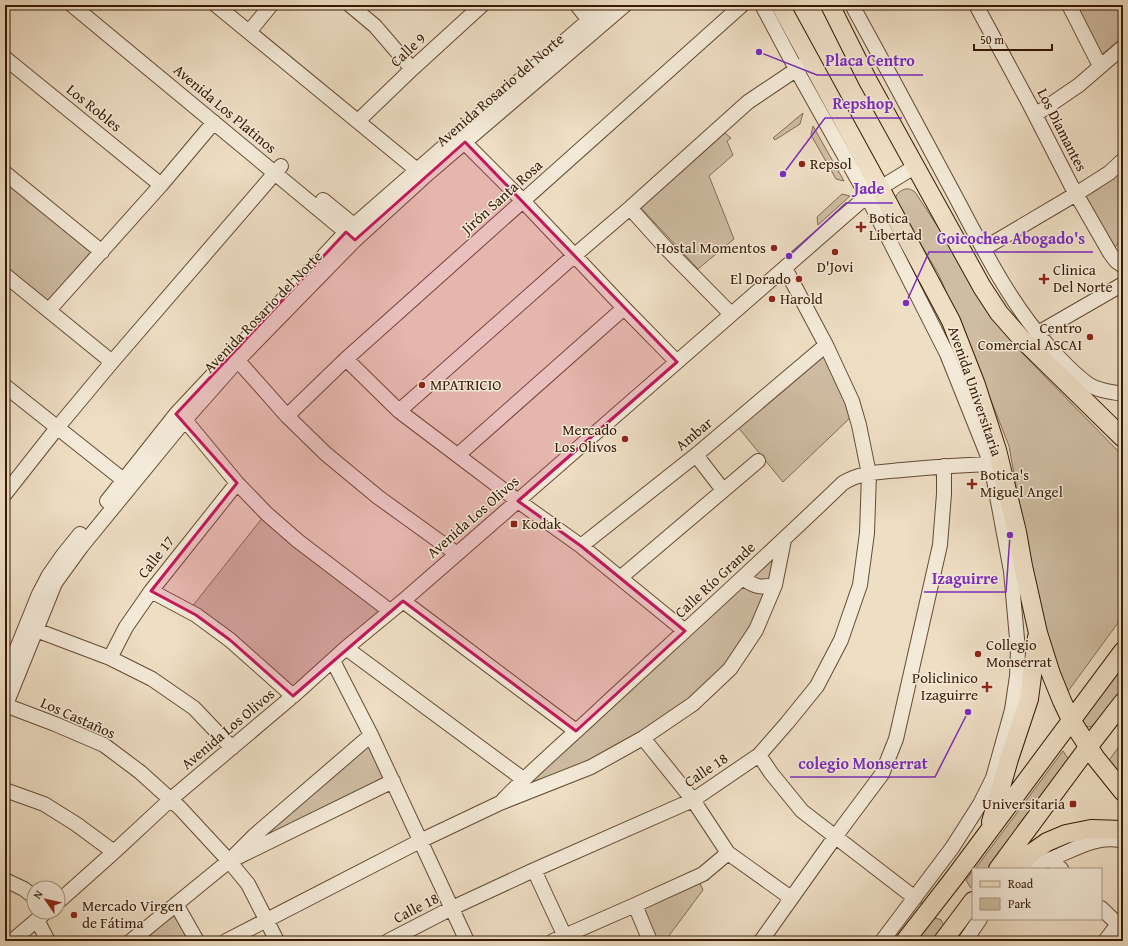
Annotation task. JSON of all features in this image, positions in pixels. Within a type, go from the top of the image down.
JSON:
[{"type":"main road","name":"Avenida Universitaria","points":[[780,5],[803,65],[874,192],[951,321],[971,372],[997,450],[1017,532],[1017,569],[1051,674],[1071,720],[1095,757],[1123,792]]},
{"type":"main road","points":[[830,5],[868,81],[982,287],[1000,313],[1021,338],[1086,392],[1123,438]]},
{"type":"main road","points":[[987,834],[1009,759],[1029,699],[1038,633]]},
{"type":"main road","points":[[905,941],[954,878],[1123,651]]},
{"type":"main road","points":[[999,868],[1123,702]]},
{"type":"main road","points":[[1004,741],[1009,759]]},
{"type":"main road","points":[[1019,868],[1030,854],[1047,842],[1066,834],[1091,829],[1123,830]]},
{"type":"main road","points":[[1014,868],[1019,840]]},
{"type":"main road","points":[[954,878],[962,893],[967,896],[972,896]]},
{"type":"main road","points":[[954,936],[972,903]]},
{"type":"main road","points":[[929,911],[938,910],[947,915],[954,936]]},
{"type":"street","name":"Avenida Los Platinos","points":[[72,5],[214,122],[278,170]]},
{"type":"street","name":"Avenida Los Platinos","points":[[87,5],[278,170],[354,233]]},
{"type":"street","points":[[216,5],[421,174]]},
{"type":"street","points":[[249,32],[270,5]]},
{"type":"street","points":[[350,5],[375,26],[412,69]]},
{"type":"street","points":[[577,5],[592,25]]},
{"type":"street","name":"Avenida Rosario del Norte","points":[[592,25],[606,5]]},
{"type":"street","name":"Avenida Rosario del Norte","points":[[5,706],[31,628],[39,594],[49,575],[63,555],[127,483],[181,417],[235,357],[354,233],[592,25],[625,5]]},
{"type":"street","name":"Jirón Santa Rosa","points":[[287,416],[346,359],[742,5]]},
{"type":"street","name":"Avenida Universitaria","points":[[762,5],[803,65]]},
{"type":"street","points":[[852,5],[1008,293],[1038,333],[1075,374],[1086,392],[1104,390],[1123,394]]},
{"type":"street","name":"Los Diamantes","points":[[976,5],[1076,194],[1110,253],[1116,261],[1123,266]]},
{"type":"street","points":[[1069,5],[1100,66]]},
{"type":"street","name":"Calle 9","points":[[358,121],[474,8]]},
{"type":"street","points":[[1035,115],[1079,84],[1123,47]]},
{"type":"street","name":"Los Robles","points":[[5,58],[161,185]]},
{"type":"street","points":[[398,411],[630,208],[748,102],[803,65]]},
{"type":"street","points":[[49,310],[161,185],[214,122]]},
{"type":"street","points":[[461,139],[523,201],[677,362]]},
{"type":"street","points":[[983,249],[1076,194],[1109,173],[1123,161]]},
{"type":"street","name":"Avenida Los Olivos","points":[[66,895],[171,799],[293,696],[346,648],[403,601],[810,245],[874,192],[916,166]]},
{"type":"street","points":[[5,494],[112,362],[278,170]]},
{"type":"street","points":[[7,179],[102,252]]},
{"type":"street","name":"Avenida Universitaria","points":[[874,192],[948,354],[991,464],[1017,569],[1018,650],[1012,710],[993,778],[980,804],[952,848],[882,941]]},
{"type":"street","points":[[630,208],[731,314]]},
{"type":"street","name":"Calle 18","points":[[388,941],[452,908],[534,870],[693,800],[758,755],[787,723],[817,686],[840,640],[860,585],[867,533],[868,474],[859,425],[852,401],[826,345],[785,268]]},
{"type":"street","points":[[5,275],[112,362]]},
{"type":"street","points":[[1038,333],[1123,284]]},
{"type":"street","points":[[458,455],[624,308]]},
{"type":"street","name":"Ambar","points":[[581,546],[696,455],[826,345]]},
{"type":"street","points":[[235,357],[287,416],[326,454],[378,497],[457,554]]},
{"type":"street","points":[[346,359],[398,411],[581,546],[685,631]]},
{"type":"street","points":[[5,386],[127,483]]},
{"type":"street","points":[[181,417],[237,483],[267,514],[298,541],[390,612]]},
{"type":"street","points":[[696,455],[723,490]]},
{"type":"street","points":[[620,578],[758,461]]},
{"type":"street","name":"Calle Río Grande","points":[[500,803],[523,779],[850,478],[868,474],[944,466],[991,464]]},
{"type":"street","points":[[761,941],[835,836],[882,774],[896,739],[940,545],[944,494],[944,466]]},
{"type":"street","name":"Calle 17","points":[[110,658],[126,627],[151,591],[237,483]]},
{"type":"street","points":[[226,941],[420,841],[500,803],[591,767],[643,738],[693,704],[730,669],[756,630],[775,585],[784,540]]},
{"type":"street","points":[[742,578],[754,585],[762,587],[775,585]]},
{"type":"street","points":[[151,591],[196,614],[230,640],[293,696]]},
{"type":"street","points":[[403,601],[576,731]]},
{"type":"street","points":[[31,628],[110,658],[152,679],[194,708],[232,748]]},
{"type":"street","name":"Avenida Rosario del Norte","points":[[5,678],[31,628]]},
{"type":"street","points":[[346,648],[523,779]]},
{"type":"street","points":[[333,661],[371,735],[467,941]]},
{"type":"street","name":"Los Castaños","points":[[5,706],[54,724],[104,745],[140,772],[171,799],[229,861],[248,884],[277,941]]},
{"type":"street","points":[[131,941],[229,861],[255,835],[371,735]]},
{"type":"street","points":[[643,738],[693,800],[728,853],[791,898]]},
{"type":"street","points":[[758,755],[802,811],[915,898]]},
{"type":"street","points":[[229,861],[393,781]]},
{"type":"street","points":[[5,790],[44,804],[76,824],[114,852]]},
{"type":"street","points":[[1030,868],[1056,861],[1090,842],[1118,839],[1123,841]]},
{"type":"street","points":[[534,870],[562,939],[703,874],[728,853]]},
{"type":"street","points":[[5,880],[26,891]]},
{"type":"street","points":[[176,904],[197,941]]},
{"type":"street","points":[[635,906],[650,941]]},
{"type":"street","points":[[1102,909],[1120,926],[1105,941]]},
{"type":"street","points":[[12,941],[36,920]]},
{"type":"street","points":[[42,920],[48,941]]},
{"type":"street","points":[[954,936],[978,920]]},
{"type":"highlighted area","points":[[465,142],[677,362],[518,501],[581,546],[685,631],[576,731],[403,601],[293,696],[230,640],[196,615],[151,591],[237,483],[176,414],[346,232],[355,240]]},
{"type":"green space","points":[[1075,5],[1123,5],[1123,37],[1101,55]]},
{"type":"green space","points":[[803,113],[800,124],[775,140],[773,138]]},
{"type":"green space","points":[[813,126],[844,181],[836,179],[811,135]]},
{"type":"green space","points":[[725,133],[731,138],[727,141],[733,155],[709,176],[734,239],[698,269],[641,208]]},
{"type":"green space","points":[[1123,169],[1123,237],[1112,251],[1084,197],[1097,190]]},
{"type":"green space","points":[[12,185],[94,249],[46,302],[5,269],[5,194]]},
{"type":"green space","points":[[905,189],[910,189],[915,192],[1018,349],[1123,456],[1123,616],[1066,694],[1044,640],[1009,446],[976,362],[939,275],[895,201],[898,194]]},
{"type":"green space","points":[[842,194],[850,196],[818,225],[817,217]]},
{"type":"green space","points":[[824,351],[852,416],[783,482],[737,426]]},
{"type":"green space","points":[[263,517],[377,604],[379,613],[295,688],[191,608]]},
{"type":"green space","points":[[777,551],[770,589],[752,629],[723,669],[690,700],[640,734],[566,772],[524,784]]},
{"type":"green space","points":[[1123,664],[1123,687],[1094,725],[1090,727],[1085,726],[1083,721],[1084,717]]},
{"type":"green space","points":[[369,740],[388,780],[260,843],[258,835]]},
{"type":"green space","points":[[1123,741],[1123,781],[1107,763]]},
{"type":"green space","points":[[1063,751],[1069,760],[991,868],[976,868]]},
{"type":"green space","points":[[972,872],[972,887],[970,887],[966,880]]},
{"type":"green space","points":[[699,881],[703,890],[665,941],[656,941],[640,906]]},
{"type":"green space","points":[[176,909],[194,941],[138,941]]},
{"type":"green space","points":[[936,918],[941,920],[944,926],[933,941],[916,941],[933,919]]},
{"type":"place","name":"Placa Centro","points":[[759,52]]},
{"type":"place","name":"Repsol","points":[[802,164]]},
{"type":"place","name":"Repshop","points":[[783,174]]},
{"type":"place","name":"Botica Libertad","points":[[861,227]]},
{"type":"place","name":"Hostal Momentos","points":[[774,248]]},
{"type":"place","name":"D'Jovi","points":[[835,252]]},
{"type":"place","name":"Jade","points":[[789,256]]},
{"type":"place","name":"El Dorado","points":[[799,279]]},
{"type":"place","name":"Clinica Del Norte","points":[[1044,279]]},
{"type":"place","name":"Harold","points":[[772,299]]},
{"type":"place","name":"Goicochea Abogado's","points":[[906,303]]},
{"type":"place","name":"Centro Comercial ASCAI","points":[[1090,337]]},
{"type":"place","name":"MPATRICIO","points":[[422,385]]},
{"type":"place","name":"Mercado Los Olivos","points":[[625,439]]},
{"type":"place","name":"Botica's Miguel Angel","points":[[972,484]]},
{"type":"place","name":"Kodak","points":[[514,524]]},
{"type":"place","name":"Izaguirre","points":[[1010,535]]},
{"type":"place","name":"Collegio Monserrat","points":[[978,654]]},
{"type":"place","name":"Policlinico Izaguirre","points":[[987,687]]},
{"type":"place","name":"colegio Monserrat","points":[[968,712]]},
{"type":"place","name":"Universitaria","points":[[1073,804]]},
{"type":"place","name":"Mercado Virgen de Fátima","points":[[74,915]]}]
